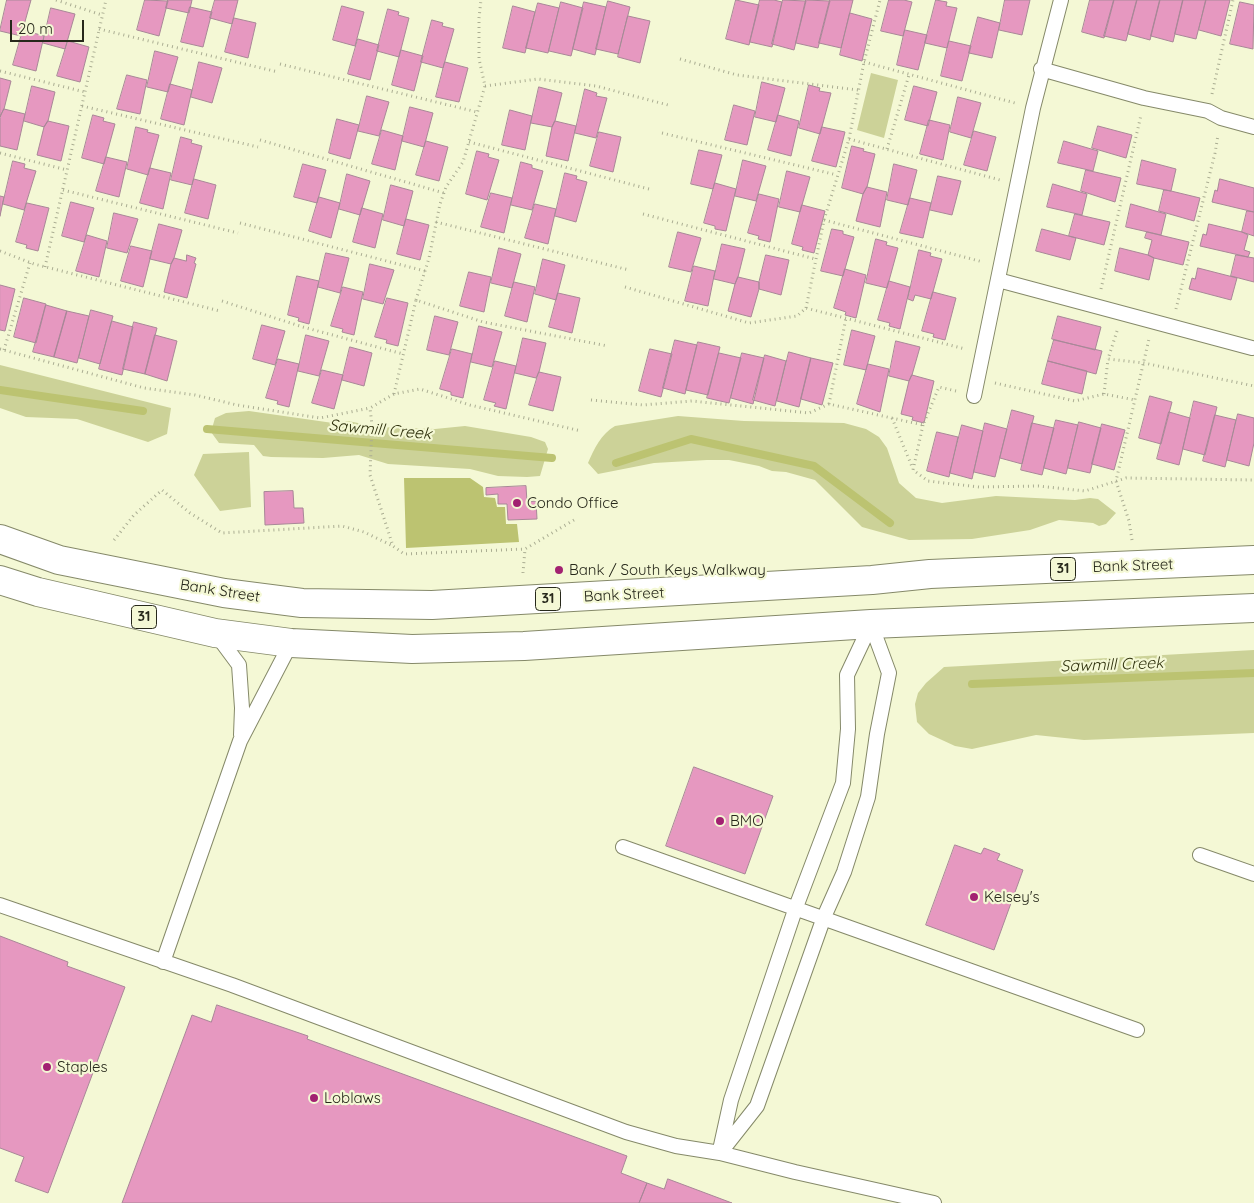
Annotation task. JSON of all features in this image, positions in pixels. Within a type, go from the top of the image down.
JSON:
[{"type":"main road","name":"Bank Street","points":[[0,539],[59,560],[224,594],[302,603],[432,605],[872,580],[930,574],[1254,560]]},
{"type":"main road","name":"31","points":[[0,580],[38,592],[215,633],[291,643],[412,648],[524,646],[872,624],[1254,608]]},
{"type":"main road","points":[[872,580],[872,624]]},
{"type":"lane","points":[[974,396],[1033,108],[1061,0]]},
{"type":"lane","points":[[1042,69],[1144,98],[1208,111],[1221,118],[1254,127]]},
{"type":"lane","points":[[998,280],[1252,348]]},
{"type":"lane","points":[[720,1153],[731,1100],[796,907],[843,783],[848,729],[847,675],[872,624]]},
{"type":"lane","points":[[720,1153],[757,1106],[824,917],[844,872],[868,797],[877,734],[889,672],[872,624]]},
{"type":"lane","points":[[215,633],[239,665],[242,708],[240,741]]},
{"type":"lane","points":[[163,962],[240,741],[291,643]]},
{"type":"lane","points":[[623,847],[1138,1030]]},
{"type":"lane","points":[[1200,855],[1254,874]]},
{"type":"lane","points":[[0,905],[241,989],[626,1132],[676,1146],[720,1153],[934,1203]]},
{"type":"path","points":[[56,0],[102,15]]},
{"type":"path","points":[[45,267],[106,0]]},
{"type":"path","points":[[394,394],[444,193],[463,162],[485,86],[478,59],[481,0]]},
{"type":"path","points":[[625,287],[749,323],[798,316],[806,308],[824,220],[849,139],[864,62],[880,0]]},
{"type":"path","points":[[1208,111],[1233,0]]},
{"type":"path","points":[[99,29],[278,72]]},
{"type":"path","points":[[680,59],[737,75],[858,90]]},
{"type":"path","points":[[864,62],[1033,108]]},
{"type":"path","points":[[280,64],[477,112]]},
{"type":"path","points":[[0,71],[85,92]]},
{"type":"path","points":[[887,149],[909,74]]},
{"type":"path","points":[[485,86],[538,79],[596,86],[668,105]]},
{"type":"path","points":[[1100,308],[1100,292],[1144,98]]},
{"type":"path","points":[[82,106],[258,147]]},
{"type":"path","points":[[1172,327],[1215,153],[1221,118]]},
{"type":"path","points":[[662,133],[838,175]]},
{"type":"path","points":[[849,139],[1017,185]]},
{"type":"path","points":[[260,140],[444,193]]},
{"type":"path","points":[[469,142],[648,189]]},
{"type":"path","points":[[0,153],[67,170]]},
{"type":"path","points":[[63,190],[238,233]]},
{"type":"path","points":[[643,214],[815,259]]},
{"type":"path","points":[[824,220],[1000,265]]},
{"type":"path","points":[[436,222],[629,270]]},
{"type":"path","points":[[240,224],[424,271]]},
{"type":"path","points":[[0,251],[30,263],[220,311]]},
{"type":"path","points":[[30,263],[2,350],[144,388],[195,395],[320,418],[370,408],[394,394],[420,390],[470,406],[581,431]]},
{"type":"path","points":[[416,300],[483,322],[608,346]]},
{"type":"path","points":[[222,301],[303,327],[403,354]]},
{"type":"path","points":[[806,308],[982,355]]},
{"type":"path","points":[[1104,394],[1108,360],[1122,313]]},
{"type":"path","points":[[829,404],[846,318]]},
{"type":"path","points":[[1137,565],[1129,521],[1116,481],[1154,322]]},
{"type":"path","points":[[1108,360],[1144,363],[1254,386]]},
{"type":"path","points":[[977,379],[1075,401],[1104,394],[1135,400]]},
{"type":"path","points":[[913,470],[923,425],[939,386],[974,396]]},
{"type":"path","points":[[591,400],[643,406],[692,401],[809,412],[829,404],[923,425]]},
{"type":"path","points":[[370,408],[372,425],[370,474],[393,546]]},
{"type":"path","points":[[892,418],[913,470],[928,481],[979,487],[1038,486],[1085,491],[1126,478],[1254,480]]},
{"type":"path","points":[[114,540],[134,515],[162,490],[190,513],[222,533],[342,526],[364,532],[393,546],[404,554],[526,549],[574,520]]},
{"type":"shaded area","points":[[871,73],[898,80],[884,138],[857,130]]},
{"type":"shaded area","points":[[0,365],[171,408],[167,434],[148,442],[77,419],[26,417],[0,408]]},
{"type":"shaded area","points":[[249,411],[333,423],[348,421],[378,427],[435,429],[465,426],[531,437],[545,442],[548,449],[540,476],[527,477],[498,476],[470,469],[388,464],[359,455],[323,458],[271,457],[263,456],[254,445],[219,443],[211,432],[215,418],[226,413]]},
{"type":"shaded area","points":[[678,416],[744,421],[844,423],[866,429],[879,437],[887,448],[899,483],[916,498],[942,503],[996,496],[1075,500],[1090,498],[1098,499],[1116,513],[1106,524],[1099,526],[1093,523],[1059,520],[1030,530],[972,539],[909,540],[862,527],[815,480],[786,472],[772,471],[759,466],[729,460],[707,460],[654,463],[598,474],[588,463],[595,447],[610,429],[615,426]]},
{"type":"shaded area","points":[[249,452],[251,507],[220,511],[194,475],[203,454]]},
{"type":"shaded area","points":[[404,478],[470,478],[483,487],[484,497],[495,498],[497,507],[505,507],[506,524],[517,524],[519,542],[406,548]]},
{"type":"shaded area","points":[[1254,650],[1254,733],[1084,740],[1036,735],[972,749],[955,746],[929,734],[917,722],[915,704],[918,693],[944,667]]},
{"type":"building","points":[[7,0],[31,0],[21,36],[0,31]]},
{"type":"building","points":[[145,0],[168,1],[159,36],[137,30]]},
{"type":"building","points":[[168,0],[192,0],[189,13],[166,8]]},
{"type":"building","points":[[215,0],[238,0],[232,24],[210,18]]},
{"type":"building","points":[[736,0],[759,5],[749,45],[726,39]]},
{"type":"building","points":[[760,0],[782,2],[772,47],[750,42]]},
{"type":"building","points":[[783,0],[806,1],[794,50],[772,44]]},
{"type":"building","points":[[806,0],[830,1],[818,48],[796,43]]},
{"type":"building","points":[[830,0],[853,0],[841,48],[819,43]]},
{"type":"building","points":[[889,0],[912,2],[903,36],[881,31]]},
{"type":"building","points":[[936,0],[947,2],[946,6],[957,8],[947,48],[925,43]]},
{"type":"building","points":[[1005,0],[1030,0],[1022,35],[999,30]]},
{"type":"building","points":[[1090,0],[1114,0],[1104,38],[1082,32]]},
{"type":"building","points":[[1114,0],[1137,0],[1126,41],[1104,36]]},
{"type":"building","points":[[1137,0],[1160,0],[1150,40],[1128,34]]},
{"type":"building","points":[[1160,0],[1183,0],[1173,42],[1151,36]]},
{"type":"building","points":[[1183,0],[1206,0],[1196,39],[1175,34]]},
{"type":"building","points":[[1206,0],[1230,0],[1221,36],[1199,30]]},
{"type":"building","points":[[608,1],[630,7],[618,54],[596,49]]},
{"type":"building","points":[[561,2],[583,8],[571,56],[549,51]]},
{"type":"building","points":[[584,2],[606,7],[595,55],[573,49]]},
{"type":"building","points":[[1240,2],[1254,5],[1253,49],[1230,44]]},
{"type":"building","points":[[538,3],[559,8],[548,53],[526,48]]},
{"type":"building","points":[[342,6],[364,12],[355,46],[333,40]]},
{"type":"building","points":[[513,6],[535,12],[525,53],[503,48]]},
{"type":"building","points":[[190,7],[212,12],[203,47],[181,42]]},
{"type":"building","points":[[51,8],[75,14],[65,49],[43,43]]},
{"type":"building","points":[[388,9],[399,12],[398,15],[409,18],[399,57],[377,51]]},
{"type":"building","points":[[850,13],[872,19],[862,61],[840,55]]},
{"type":"building","points":[[628,16],[650,21],[640,63],[618,57]]},
{"type":"building","points":[[978,17],[1000,23],[992,58],[969,53]]},
{"type":"building","points":[[234,18],[256,23],[248,58],[225,52]]},
{"type":"building","points":[[432,20],[443,23],[442,26],[454,29],[443,68],[421,62]]},
{"type":"building","points":[[23,30],[44,36],[36,71],[13,65]]},
{"type":"building","points":[[905,30],[927,35],[918,70],[897,65]]},
{"type":"building","points":[[358,39],[379,45],[370,80],[348,74]]},
{"type":"building","points":[[68,41],[89,47],[80,82],[57,76]]},
{"type":"building","points":[[949,41],[971,46],[962,81],[941,76]]},
{"type":"building","points":[[401,50],[423,56],[414,91],[392,85]]},
{"type":"building","points":[[155,51],[178,57],[168,92],[147,87]]},
{"type":"building","points":[[199,62],[222,68],[212,103],[191,97]]},
{"type":"building","points":[[445,62],[468,68],[459,102],[436,97]]},
{"type":"building","points":[[127,75],[147,80],[140,114],[117,109]]},
{"type":"building","points":[[0,78],[11,81],[4,109],[0,116]]},
{"type":"building","points":[[762,82],[785,88],[776,122],[755,117]]},
{"type":"building","points":[[170,84],[192,90],[184,125],[161,119]]},
{"type":"building","points":[[809,85],[820,88],[819,91],[831,93],[820,134],[799,128]]},
{"type":"building","points":[[32,86],[55,92],[48,121],[44,127],[24,121]]},
{"type":"building","points":[[914,86],[937,92],[928,126],[905,120]]},
{"type":"building","points":[[539,87],[562,93],[552,127],[531,123]]},
{"type":"building","points":[[585,89],[597,93],[596,96],[607,98],[596,138],[575,133]]},
{"type":"building","points":[[367,96],[389,102],[379,136],[358,131]]},
{"type":"building","points":[[958,97],[981,103],[971,138],[950,132]]},
{"type":"building","points":[[734,105],[755,111],[747,145],[725,140]]},
{"type":"building","points":[[410,107],[433,113],[424,147],[402,141]]},
{"type":"building","points":[[4,109],[25,114],[17,150],[0,146],[0,118]]},
{"type":"building","points":[[510,110],[532,116],[525,150],[502,145]]},
{"type":"building","points":[[93,115],[104,118],[103,121],[115,124],[104,164],[82,158]]},
{"type":"building","points":[[778,115],[799,121],[791,156],[768,150]]},
{"type":"building","points":[[337,119],[359,125],[350,159],[329,153]]},
{"type":"building","points":[[929,120],[950,125],[943,160],[920,154]]},
{"type":"building","points":[[48,121],[69,126],[61,161],[37,155],[44,127]]},
{"type":"building","points":[[555,121],[576,126],[568,161],[546,156]]},
{"type":"building","points":[[1098,126],[1132,135],[1126,158],[1092,148]]},
{"type":"building","points":[[136,127],[159,135],[148,175],[127,169]]},
{"type":"building","points":[[822,127],[845,132],[836,167],[812,161]]},
{"type":"building","points":[[382,130],[403,136],[395,170],[372,164]]},
{"type":"building","points":[[974,131],[996,137],[987,171],[964,165]]},
{"type":"building","points":[[599,132],[621,137],[613,172],[590,166]]},
{"type":"building","points":[[181,137],[192,140],[191,143],[202,146],[192,185],[171,180]]},
{"type":"building","points":[[426,141],[448,147],[439,181],[416,175]]},
{"type":"building","points":[[1064,141],[1098,151],[1093,171],[1058,163]]},
{"type":"building","points":[[852,146],[875,154],[867,187],[863,194],[842,188]]},
{"type":"building","points":[[699,150],[722,155],[713,189],[691,184]]},
{"type":"building","points":[[477,151],[489,154],[488,157],[499,160],[487,200],[466,194]]},
{"type":"building","points":[[106,157],[127,162],[119,197],[96,191]]},
{"type":"building","points":[[743,160],[766,166],[756,201],[735,196]]},
{"type":"building","points":[[1142,160],[1176,169],[1171,191],[1137,184]]},
{"type":"building","points":[[13,161],[25,164],[24,168],[36,171],[24,210],[3,204]]},
{"type":"building","points":[[521,162],[543,171],[532,210],[511,205]]},
{"type":"building","points":[[303,164],[326,170],[317,203],[294,197]]},
{"type":"building","points":[[894,164],[917,170],[908,205],[887,200]]},
{"type":"building","points":[[150,168],[171,173],[163,209],[140,203]]},
{"type":"building","points":[[1086,170],[1121,178],[1115,202],[1081,191]]},
{"type":"building","points":[[787,171],[810,177],[800,212],[779,207]]},
{"type":"building","points":[[565,173],[577,176],[576,179],[587,182],[576,222],[555,216]]},
{"type":"building","points":[[347,174],[370,181],[360,215],[339,209]]},
{"type":"building","points":[[938,176],[961,181],[952,215],[930,210]]},
{"type":"building","points":[[194,179],[216,185],[208,219],[185,213]]},
{"type":"building","points":[[1220,179],[1254,188],[1254,212],[1212,202]]},
{"type":"building","points":[[715,183],[736,189],[726,231],[715,229],[715,226],[704,223]]},
{"type":"building","points":[[1053,184],[1087,194],[1082,215],[1047,207]]},
{"type":"building","points":[[391,185],[413,191],[404,226],[383,220]]},
{"type":"building","points":[[867,187],[887,192],[880,227],[856,221],[863,194]]},
{"type":"building","points":[[1164,190],[1200,198],[1194,221],[1159,211]]},
{"type":"building","points":[[491,193],[512,198],[504,233],[481,227]]},
{"type":"building","points":[[759,194],[779,199],[770,242],[758,239],[759,236],[748,233]]},
{"type":"building","points":[[0,196],[4,197],[0,216]]},
{"type":"building","points":[[319,197],[340,203],[331,238],[309,231]]},
{"type":"building","points":[[910,198],[931,203],[923,238],[900,233]]},
{"type":"building","points":[[71,202],[94,208],[84,242],[62,236]]},
{"type":"building","points":[[27,203],[49,208],[38,251],[26,248],[27,245],[16,242]]},
{"type":"building","points":[[535,204],[556,209],[548,244],[525,238]]},
{"type":"building","points":[[1131,204],[1166,214],[1161,235],[1126,227]]},
{"type":"building","points":[[802,205],[825,211],[814,253],[802,250],[803,247],[792,244]]},
{"type":"building","points":[[362,208],[383,214],[375,248],[353,242]]},
{"type":"building","points":[[1247,211],[1254,212],[1254,236],[1242,232]]},
{"type":"building","points":[[114,213],[138,219],[127,253],[107,248]]},
{"type":"building","points":[[1075,214],[1110,222],[1104,245],[1069,236]]},
{"type":"building","points":[[406,219],[429,225],[420,260],[397,254]]},
{"type":"building","points":[[159,224],[182,230],[171,264],[150,259]]},
{"type":"building","points":[[1209,224],[1248,235],[1244,250],[1250,252],[1248,257],[1200,246],[1203,234],[1206,235]]},
{"type":"building","points":[[832,229],[843,231],[843,234],[854,237],[843,276],[821,271]]},
{"type":"building","points":[[1042,229],[1076,238],[1070,260],[1036,251]]},
{"type":"building","points":[[678,232],[701,238],[691,272],[669,267]]},
{"type":"building","points":[[1147,232],[1189,242],[1183,265],[1148,255],[1152,240],[1145,238]]},
{"type":"building","points":[[87,235],[107,241],[99,277],[76,271]]},
{"type":"building","points":[[876,239],[887,242],[886,245],[898,248],[887,288],[866,283]]},
{"type":"building","points":[[722,244],[745,249],[735,284],[714,279]]},
{"type":"building","points":[[131,246],[152,251],[143,287],[121,281]]},
{"type":"building","points":[[499,248],[521,254],[512,288],[491,283]]},
{"type":"building","points":[[1120,248],[1154,258],[1149,280],[1115,271]]},
{"type":"building","points":[[919,250],[931,253],[930,256],[942,259],[931,299],[915,295],[913,301],[908,299]]},
{"type":"building","points":[[326,253],[349,258],[340,293],[318,287]]},
{"type":"building","points":[[187,255],[196,258],[194,263],[196,264],[187,298],[164,292],[174,258],[186,261]]},
{"type":"building","points":[[766,255],[789,260],[781,295],[759,289]]},
{"type":"building","points":[[1236,255],[1254,258],[1254,282],[1231,276]]},
{"type":"building","points":[[543,259],[565,265],[556,300],[535,294]]},
{"type":"building","points":[[370,264],[394,270],[383,304],[363,299]]},
{"type":"building","points":[[694,266],[715,271],[708,306],[685,301]]},
{"type":"building","points":[[1198,268],[1237,278],[1231,300],[1189,289],[1192,278],[1195,279]]},
{"type":"building","points":[[845,269],[866,275],[856,318],[845,315],[846,312],[834,308]]},
{"type":"building","points":[[469,272],[491,277],[484,312],[460,306]]},
{"type":"building","points":[[297,276],[319,281],[309,324],[298,321],[299,318],[288,315]]},
{"type":"building","points":[[738,277],[759,282],[759,289],[751,317],[728,311]]},
{"type":"building","points":[[889,281],[910,287],[900,329],[889,326],[890,323],[878,320]]},
{"type":"building","points":[[514,282],[535,287],[527,322],[505,316]]},
{"type":"building","points":[[0,285],[15,289],[5,331],[0,330]]},
{"type":"building","points":[[343,287],[363,292],[354,335],[342,332],[343,329],[331,326]]},
{"type":"building","points":[[933,292],[956,298],[945,340],[933,337],[934,334],[922,331]]},
{"type":"building","points":[[558,293],[580,298],[572,333],[549,327]]},
{"type":"building","points":[[24,298],[46,304],[36,343],[14,337]]},
{"type":"building","points":[[387,298],[408,303],[398,346],[386,343],[387,340],[375,337]]},
{"type":"building","points":[[46,305],[67,311],[54,357],[33,352]]},
{"type":"building","points":[[91,310],[113,316],[100,364],[79,358]]},
{"type":"building","points":[[67,311],[89,316],[77,363],[54,357]]},
{"type":"building","points":[[435,316],[458,322],[449,355],[427,350]]},
{"type":"building","points":[[1058,316],[1101,327],[1095,350],[1052,339]]},
{"type":"building","points":[[112,321],[133,327],[122,375],[99,369]]},
{"type":"building","points":[[134,322],[157,328],[145,374],[123,369]]},
{"type":"building","points":[[262,325],[285,331],[275,365],[253,359]]},
{"type":"building","points":[[479,326],[502,332],[492,367],[471,362]]},
{"type":"building","points":[[852,330],[875,336],[866,370],[844,365]]},
{"type":"building","points":[[155,335],[177,341],[167,381],[145,374]]},
{"type":"building","points":[[306,335],[329,341],[319,376],[298,371]]},
{"type":"building","points":[[523,338],[546,343],[536,378],[515,373]]},
{"type":"building","points":[[675,340],[697,345],[685,394],[663,388]]},
{"type":"building","points":[[1054,340],[1102,351],[1096,374],[1048,361]]},
{"type":"building","points":[[896,341],[920,347],[909,381],[889,376]]},
{"type":"building","points":[[698,342],[720,347],[708,395],[686,390]]},
{"type":"building","points":[[350,347],[372,353],[364,386],[342,380]]},
{"type":"building","points":[[452,349],[472,354],[463,398],[451,395],[451,392],[440,389]]},
{"type":"building","points":[[650,349],[672,354],[661,397],[639,391]]},
{"type":"building","points":[[789,352],[811,358],[799,407],[777,401]]},
{"type":"building","points":[[719,353],[741,358],[729,403],[707,398]]},
{"type":"building","points":[[742,353],[764,358],[753,404],[731,398]]},
{"type":"building","points":[[765,355],[786,361],[775,406],[753,400]]},
{"type":"building","points":[[811,358],[833,363],[822,405],[801,399]]},
{"type":"building","points":[[278,359],[299,364],[289,407],[277,404],[278,401],[266,398]]},
{"type":"building","points":[[495,361],[516,366],[506,409],[494,406],[496,403],[484,400]]},
{"type":"building","points":[[1048,361],[1087,371],[1082,394],[1042,384]]},
{"type":"building","points":[[868,364],[889,369],[880,412],[857,404]]},
{"type":"building","points":[[322,370],[343,375],[334,409],[312,403]]},
{"type":"building","points":[[539,372],[561,377],[553,411],[529,405]]},
{"type":"building","points":[[912,375],[934,381],[924,423],[912,420],[913,417],[901,414]]},
{"type":"building","points":[[1150,396],[1172,402],[1161,444],[1139,438]]},
{"type":"building","points":[[1194,401],[1217,407],[1205,455],[1183,449]]},
{"type":"building","points":[[1012,410],[1034,416],[1022,464],[1000,458]]},
{"type":"building","points":[[1169,412],[1190,418],[1179,465],[1157,459]]},
{"type":"building","points":[[1238,414],[1254,418],[1254,443],[1249,466],[1227,460]]},
{"type":"building","points":[[1215,415],[1236,420],[1225,467],[1203,461]]},
{"type":"building","points":[[1056,420],[1078,425],[1066,474],[1044,468]]},
{"type":"building","points":[[1079,422],[1101,428],[1090,473],[1068,468]]},
{"type":"building","points":[[985,423],[1007,429],[995,477],[974,472]]},
{"type":"building","points":[[1032,423],[1054,428],[1042,475],[1021,470]]},
{"type":"building","points":[[1102,424],[1125,430],[1114,470],[1092,464]]},
{"type":"building","points":[[962,425],[983,431],[972,479],[950,473]]},
{"type":"building","points":[[937,432],[958,437],[949,477],[927,471]]},
{"type":"building","name":"Condo Office","points":[[526,486],[527,502],[536,501],[537,519],[508,520],[507,504],[498,504],[498,494],[486,495],[486,488]]},
{"type":"building","points":[[293,491],[294,508],[303,508],[304,523],[265,525],[264,492]]},
{"type":"building","name":"BMO","points":[[694,767],[773,796],[745,874],[666,846]]},
{"type":"building","name":"Kelsey's","points":[[955,845],[981,854],[984,848],[1000,854],[997,860],[1023,870],[994,950],[926,925]]},
{"type":"building","name":"Staples","points":[[0,936],[68,962],[67,966],[125,987],[48,1193],[15,1181],[24,1157],[0,1148]]},
{"type":"building","name":"Loblaws","points":[[217,1005],[308,1036],[307,1039],[627,1156],[621,1173],[647,1183],[639,1203],[122,1203],[192,1015],[211,1022]]},
{"type":"building","points":[[668,1179],[732,1203],[639,1203],[647,1183],[664,1189]]},
{"type":"waterway","name":"Sawmill Creek","points":[[0,390],[143,411]]},
{"type":"waterway","name":"Sawmill Creek","points":[[207,429],[552,458]]},
{"type":"waterway","name":"Sawmill Creek","points":[[616,463],[691,439],[814,466],[890,523]]},
{"type":"waterway","name":"Sawmill Creek","points":[[972,684],[1254,673]]},
{"type":"place","name":"Condo Office","points":[[517,503]]},
{"type":"place","name":"Bank / South Keys Walkway","points":[[559,570]]},
{"type":"place","name":"BMO","points":[[720,821]]},
{"type":"place","name":"Kelsey's","points":[[974,897]]},
{"type":"place","name":"Staples","points":[[47,1067]]},
{"type":"place","name":"Loblaws","points":[[314,1098]]}]
